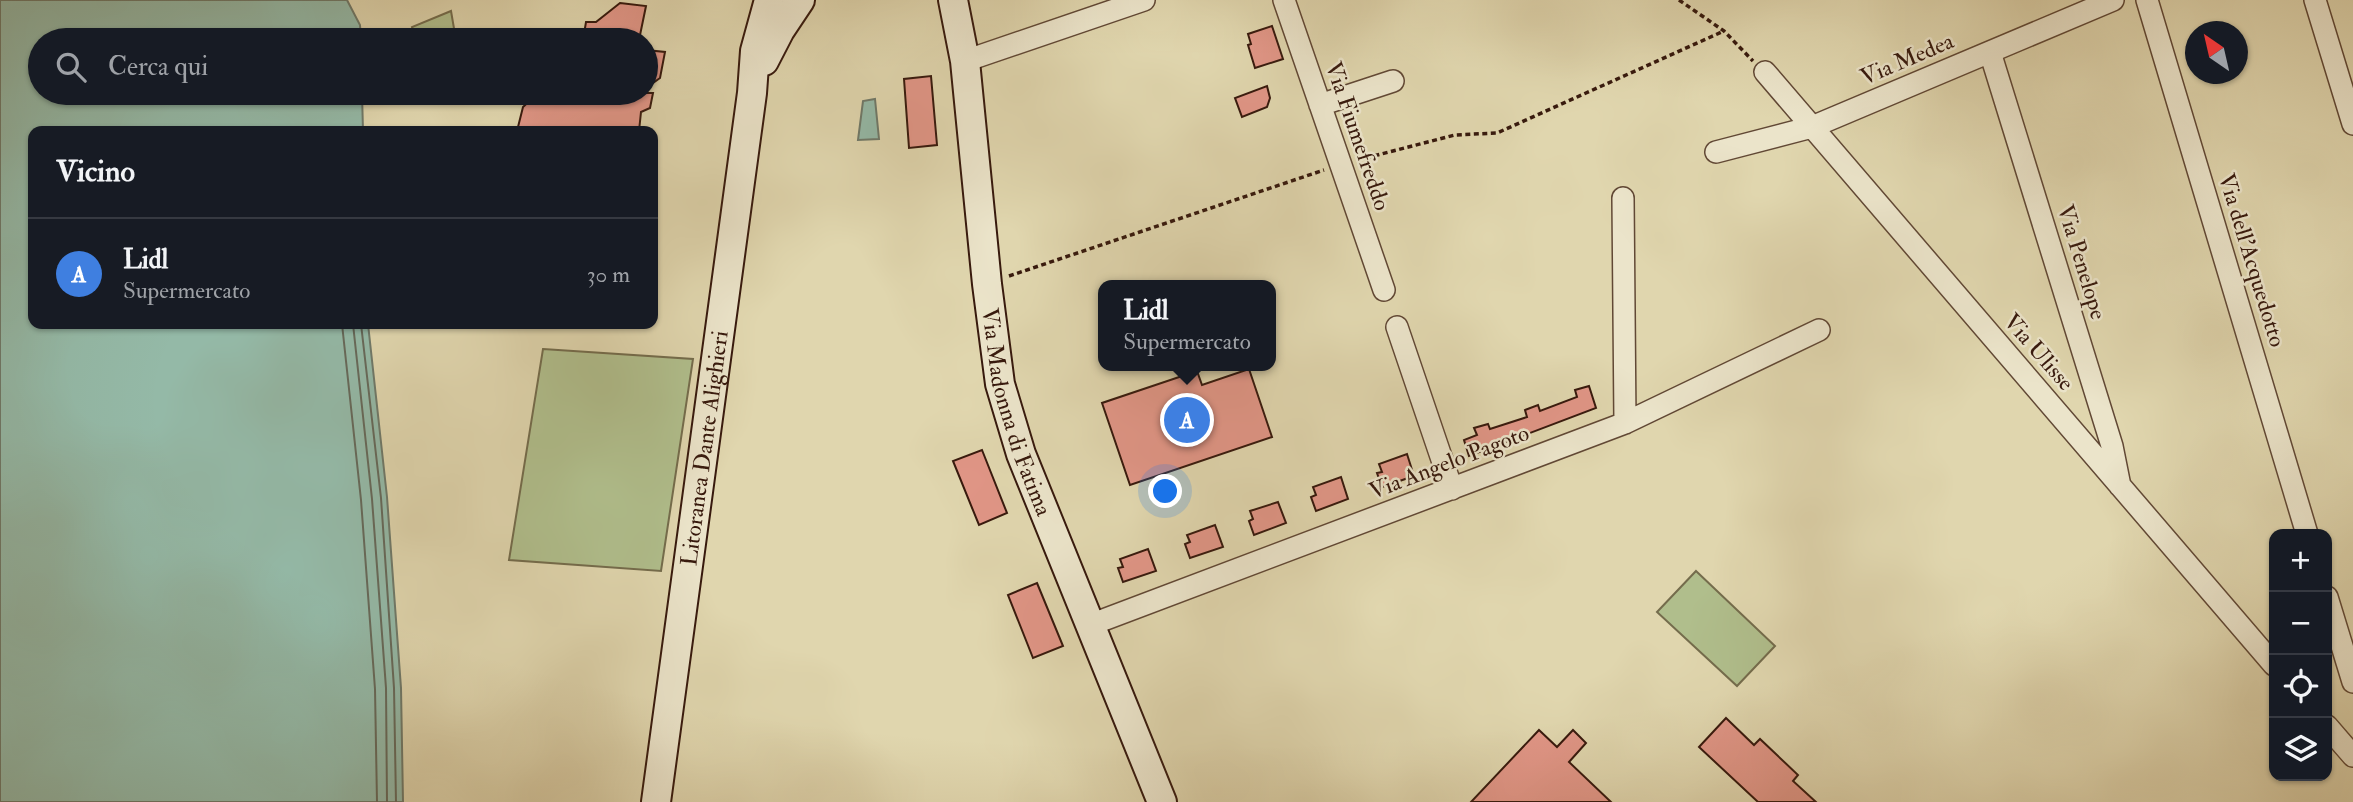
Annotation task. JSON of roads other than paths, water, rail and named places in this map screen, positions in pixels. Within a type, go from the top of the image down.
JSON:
[{"type":"main road","points":[[752,93],[755,51],[769,0]]},
{"type":"main road","points":[[752,93],[764,61],[800,0]]},
{"type":"main road","name":"Via Madonna di Fatima","points":[[953,0],[965,61],[987,284],[1000,384],[1021,454],[1162,802]]},
{"type":"main road","name":"Litoranea Dante Alighieri","points":[[656,802],[752,93]]},
{"type":"street","points":[[965,61],[1144,0]]},
{"type":"street","name":"Via Fiumefreddo","points":[[1284,0],[1384,290]]},
{"type":"street","name":"Via Medea","points":[[1716,152],[1812,127],[2113,0]]},
{"type":"street","name":"Via dell'Acquedotto","points":[[2147,0],[2306,529]]},
{"type":"street","points":[[2315,0],[2353,124]]},
{"type":"street","name":"Via Penelope","points":[[1990,52],[2112,446],[2121,488]]},
{"type":"street","name":"Via Ulisse","points":[[1765,72],[2269,659]]},
{"type":"street","points":[[1320,105],[1393,81]]},
{"type":"street","points":[[1623,198],[1625,424]]},
{"type":"street","points":[[1397,327],[1452,489]]},
{"type":"street","name":"Via Angelo Pagoto","points":[[1090,625],[1625,424],[1819,330]]},
{"type":"street","points":[[2332,613],[2353,682]]},
{"type":"street","points":[[2332,732],[2353,756]]},
{"type":"water","points":[[0,0],[347,0],[360,28],[28,28],[28,105],[362,105],[363,126],[28,126],[28,329],[369,329],[387,497],[401,688],[403,802],[0,802]]},
{"type":"water","points":[[875,99],[879,139],[858,140],[863,101]]},
{"type":"place","name":"Lidl","points":[[1187,420]]}]
